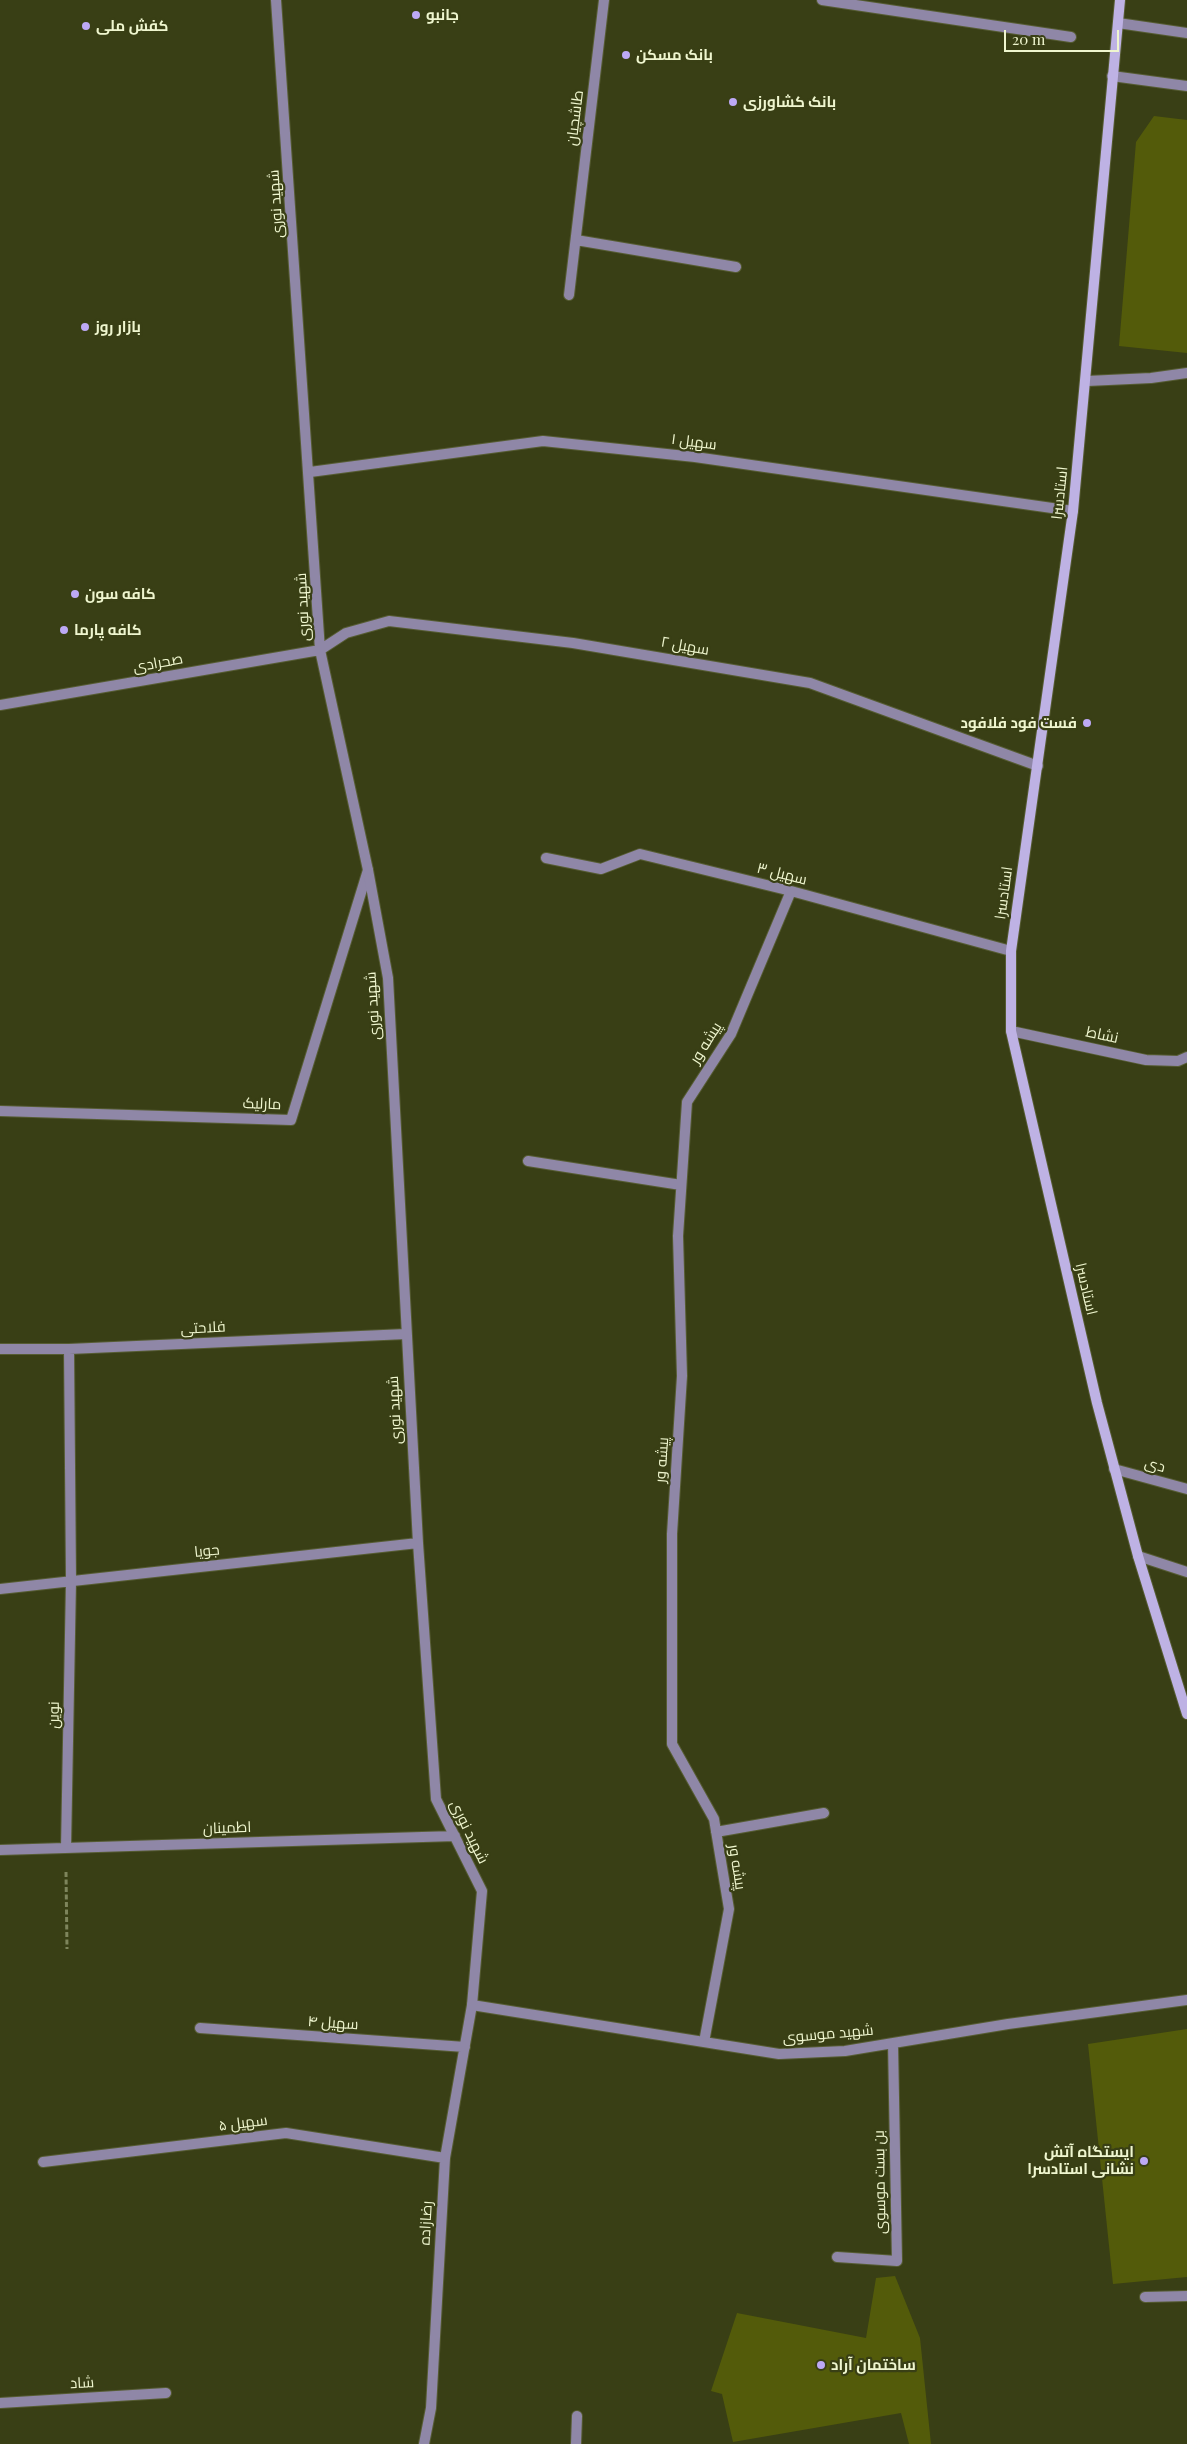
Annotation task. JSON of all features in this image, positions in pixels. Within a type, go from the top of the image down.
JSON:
[{"type":"main road","name":"استادسرا","points":[[1120,0],[1113,59],[1087,381],[1074,511],[1011,950],[1011,1031],[1114,1469],[1138,1556],[1187,1714]]},
{"type":"street","name":"شهید نوری","points":[[276,0],[310,472],[320,650],[368,870],[388,978],[418,1543],[436,1799],[482,1891],[472,2005]]},
{"type":"street","name":"طاشچیان","points":[[569,294],[604,0]]},
{"type":"street","points":[[822,0],[1071,37]]},
{"type":"street","points":[[1118,23],[1187,33]]},
{"type":"street","points":[[1112,76],[1187,86]]},
{"type":"street","points":[[576,240],[736,267]]},
{"type":"street","points":[[1087,381],[1151,378],[1187,373]]},
{"type":"street","name":"سهیل ۱","points":[[310,472],[543,441],[695,457],[1074,511]]},
{"type":"street","name":"سهیل ۲","points":[[320,650],[346,633],[389,621],[573,642],[810,682],[1038,766]]},
{"type":"street","name":"صحرادی","points":[[0,705],[320,650]]},
{"type":"street","name":"سهیل ۳","points":[[546,858],[601,869],[640,854],[791,891],[1011,950]]},
{"type":"street","name":"مارلیک","points":[[0,1111],[291,1120],[368,870]]},
{"type":"street","name":"پیشه ور","points":[[704,2042],[729,1909],[714,1819],[672,1744],[672,1534],[682,1376],[678,1236],[687,1102],[731,1034],[791,891]]},
{"type":"street","name":"نشاط","points":[[1011,1031],[1146,1060],[1178,1061],[1187,1057]]},
{"type":"street","points":[[528,1160],[681,1185]]},
{"type":"street","name":"فلاحتی","points":[[0,1349],[69,1349],[406,1334]]},
{"type":"street","name":"نوین","points":[[66,1848],[71,1581],[69,1349]]},
{"type":"street","name":"دی","points":[[1114,1469],[1187,1490]]},
{"type":"street","name":"جویا","points":[[0,1589],[418,1543]]},
{"type":"street","points":[[1138,1556],[1187,1572]]},
{"type":"street","points":[[716,1832],[824,1813]]},
{"type":"street","name":"اطمینان","points":[[0,1850],[455,1836]]},
{"type":"street","name":"شهید موسوی","points":[[472,2005],[779,2054],[846,2051],[1008,2024],[1187,2000]]},
{"type":"street","name":"رضازاده","points":[[424,2444],[431,2408],[445,2158],[472,2005]]},
{"type":"street","name":"سهیل ۴","points":[[200,2028],[465,2047]]},
{"type":"street","name":"بن بست موسوی","points":[[837,2257],[897,2261],[893,2043]]},
{"type":"street","name":"سهیل ۵","points":[[43,2162],[286,2133],[445,2158]]},
{"type":"street","points":[[1144,2297],[1187,2296]]},
{"type":"street","name":"شاد","points":[[0,2403],[166,2393]]},
{"type":"street","points":[[576,2444],[578,2416]]},
{"type":"path","points":[[66,1848],[67,1949]]},
{"type":"building","points":[[1154,116],[1187,120],[1187,353],[1119,346],[1136,142]]},
{"type":"building","name":"ایستگاه آتش نشانی استادسرا","points":[[1187,2029],[1187,2277],[1113,2284],[1088,2044]]},
{"type":"building","name":"ساختمان آراد","points":[[895,2276],[920,2338],[931,2444],[909,2444],[901,2413],[733,2442],[722,2394],[711,2391],[737,2313],[866,2338],[876,2278]]},
{"type":"place","name":"جانبو","points":[[416,15]]},
{"type":"place","name":"کفش ملی","points":[[86,26]]},
{"type":"place","name":"بانک مسکن","points":[[626,55]]},
{"type":"place","name":"بانک کشاورزی","points":[[733,102]]},
{"type":"place","name":"بازار روز","points":[[85,327]]},
{"type":"place","name":"کافه سون","points":[[75,594]]},
{"type":"place","name":"کافه پارما","points":[[64,630]]},
{"type":"place","name":"فست فود فلافود","points":[[1087,723]]},
{"type":"place","name":"ایستگاه آتش نشانی استادسرا","points":[[1144,2161]]},
{"type":"place","name":"ساختمان آراد","points":[[821,2365]]}]
